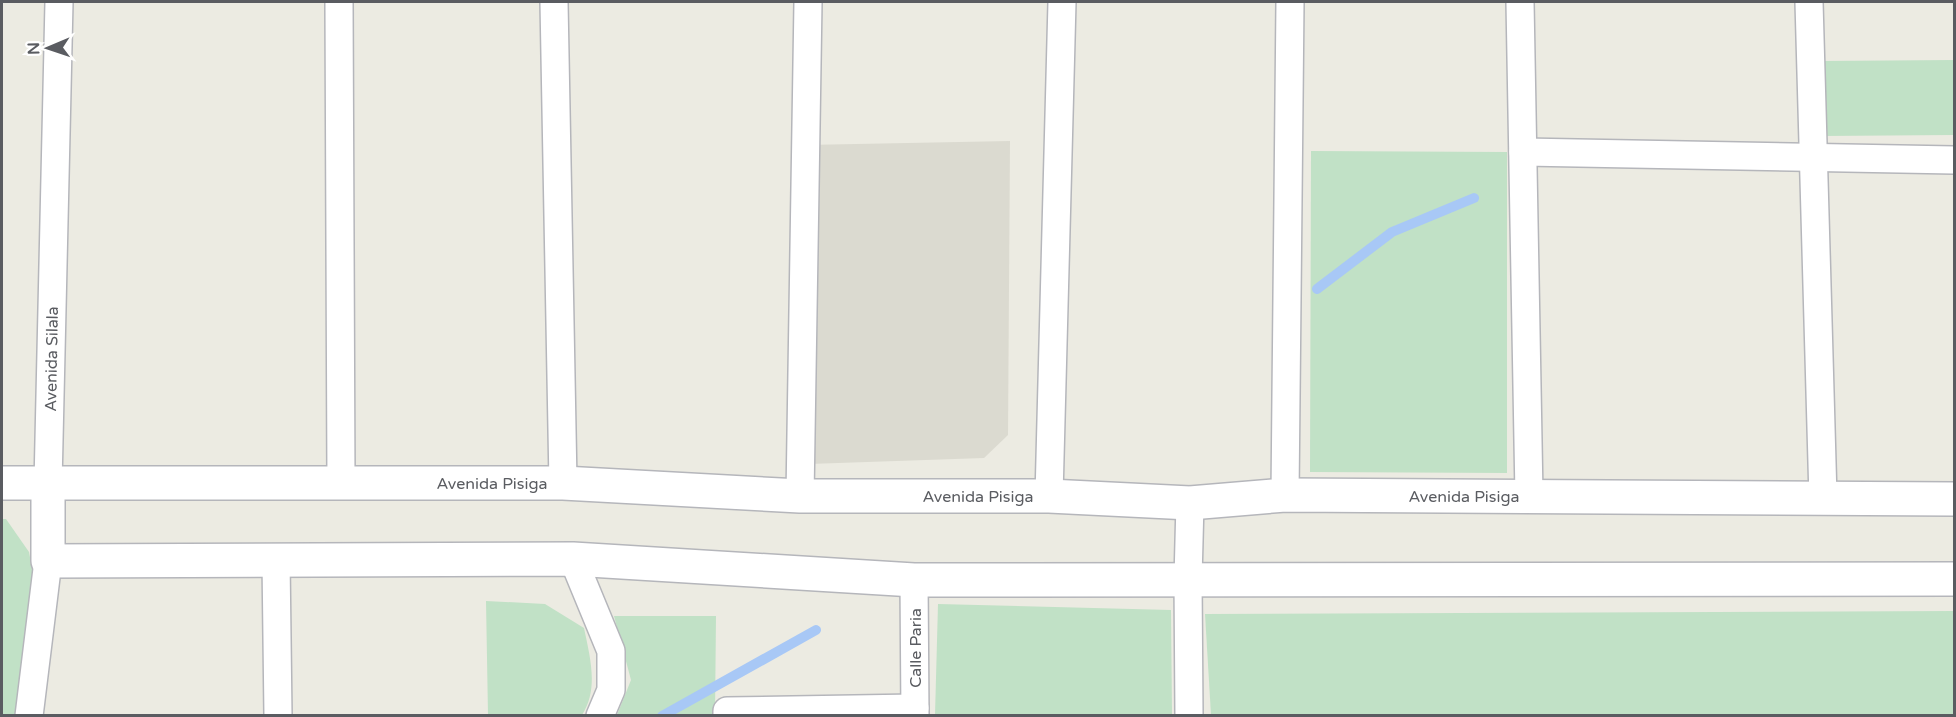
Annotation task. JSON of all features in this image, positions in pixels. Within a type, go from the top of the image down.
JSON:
[{"type":"street","name":"Avenida Silala","points":[[28,716],[48,561],[59,2]]},
{"type":"street","points":[[339,2],[340,483]]},
{"type":"street","points":[[554,2],[563,483]]},
{"type":"street","points":[[800,496],[808,2]]},
{"type":"street","points":[[1049,496],[1062,2]]},
{"type":"street","points":[[1285,495],[1290,2]]},
{"type":"street","points":[[1520,2],[1529,496]]},
{"type":"street","points":[[1809,2],[1823,498]]},
{"type":"street","points":[[1523,152],[1954,160]]},
{"type":"street","name":"Avenida Pisiga","points":[[2,483],[563,483],[800,496],[1049,496],[1190,503],[1285,495],[1954,499]]},
{"type":"street","points":[[1189,716],[1190,503]]},
{"type":"street","points":[[48,561],[573,559],[914,580],[1954,579]]},
{"type":"street","points":[[573,559],[611,651],[611,690],[600,716]]},
{"type":"street","points":[[276,560],[278,716]]},
{"type":"street","name":"Calle Paria","points":[[914,580],[915,712]]},
{"type":"street","points":[[727,716],[727,711],[915,712]]},
{"type":"shaded area","points":[[1010,141],[1008,435],[984,458],[809,464],[805,145]]},
{"type":"green space","points":[[1954,60],[1954,135],[1822,136],[1821,61]]},
{"type":"green space","points":[[1311,151],[1507,152],[1507,473],[1310,472]]},
{"type":"green space","points":[[2,519],[6,519],[29,552],[34,579],[16,715],[2,716]]},
{"type":"green space","points":[[486,601],[545,604],[584,628],[592,684],[582,715],[488,715]]},
{"type":"green space","points":[[938,604],[1171,610],[1172,715],[935,715]]},
{"type":"green space","points":[[1954,611],[1954,715],[1211,715],[1205,614]]},
{"type":"green space","points":[[614,616],[716,616],[715,715],[617,715],[631,680]]},
{"type":"waterway","points":[[1317,289],[1392,232],[1474,198]]},
{"type":"waterway","points":[[662,716],[816,630]]}]
